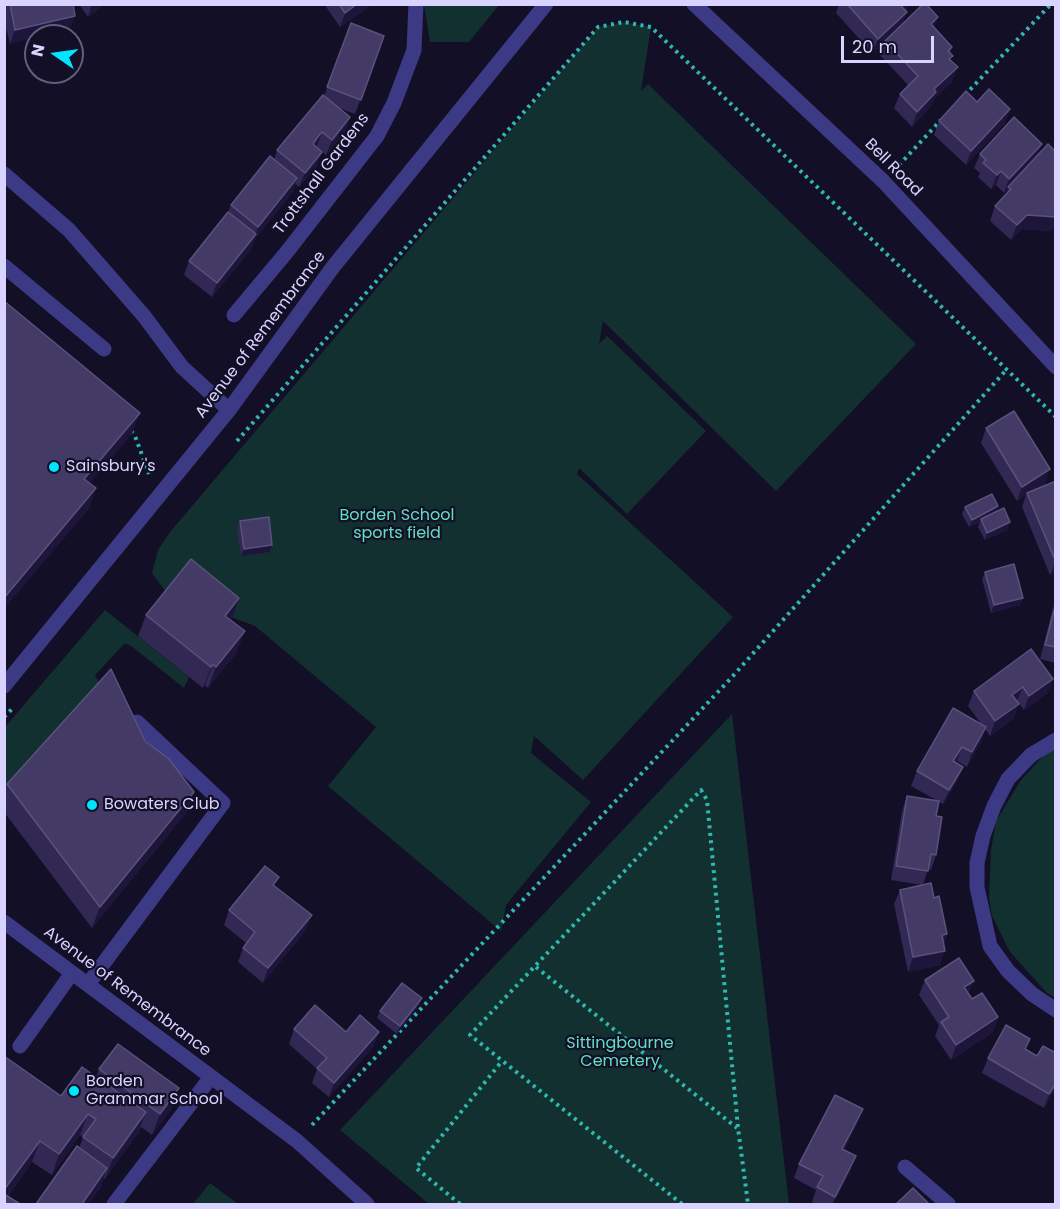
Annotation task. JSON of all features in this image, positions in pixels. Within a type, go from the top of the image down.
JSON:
[{"type":"street","name":"Trottshall Gardens","points":[[234,315],[286,253],[377,136],[394,103],[414,50],[416,4]]},
{"type":"street","name":"Avenue of Remembrance","points":[[4,686],[230,410],[333,267],[546,4]]},
{"type":"street","name":"Bell Road","points":[[694,4],[883,181],[1056,367]]},
{"type":"street","points":[[4,174],[69,230],[144,316],[182,367],[230,410]]},
{"type":"street","points":[[4,266],[104,349]]},
{"type":"street","points":[[88,984],[223,803],[136,722]]},
{"type":"street","points":[[1056,740],[1031,755],[1008,779],[994,806],[983,836],[977,863],[977,887],[990,946],[1008,971],[1032,994],[1056,1010]]},
{"type":"street","name":"Avenue of Remembrance","points":[[4,922],[297,1141],[367,1204]]},
{"type":"street","points":[[20,1046],[72,973]]},
{"type":"street","points":[[114,1204],[211,1077]]},
{"type":"street","points":[[905,1167],[948,1204]]},
{"type":"path","points":[[963,97],[1051,4]]},
{"type":"path","points":[[229,450],[598,27],[624,22],[651,27],[1056,417]]},
{"type":"path","points":[[883,181],[947,114]]},
{"type":"path","points":[[297,1141],[732,677],[1007,368]]},
{"type":"path","points":[[128,428],[135,436],[157,498]]},
{"type":"path","points":[[682,1204],[470,1035],[701,790],[707,800],[738,1128],[748,1204]]},
{"type":"path","points":[[536,967],[738,1128]]},
{"type":"path","points":[[460,1204],[416,1168],[502,1061]]},
{"type":"green space","points":[[424,4],[499,5],[469,42],[430,42]]},
{"type":"green space","name":"Borden School sports field","points":[[624,22],[651,27],[641,91],[648,84],[916,344],[776,491],[603,321],[599,344],[607,336],[706,431],[627,514],[579,468],[577,474],[733,617],[583,780],[534,736],[531,753],[591,802],[506,905],[501,931],[328,786],[376,727],[255,626],[166,592],[152,573],[158,550],[170,532],[598,27]]},
{"type":"green space","points":[[105,610],[189,677],[184,688],[130,645],[124,644],[95,675],[103,690],[5,799],[5,727]]},
{"type":"green space","name":"Sittingbourne Cemetery","points":[[732,714],[789,1204],[429,1204],[340,1130]]},
{"type":"green space","points":[[1055,748],[1055,998],[1047,993],[1010,952],[992,916],[989,897],[991,850],[996,821],[1021,780],[1045,754]]},
{"type":"green space","points":[[210,1183],[238,1204],[193,1204]]},
{"type":"building","points":[[10,4],[73,4],[75,16],[41,24],[24,24],[24,28],[15,30]]},
{"type":"building","points":[[339,4],[357,4],[345,13]]},
{"type":"building","points":[[847,4],[901,4],[907,12],[878,39]]},
{"type":"building","points":[[923,4],[926,4],[938,17],[931,24],[952,47],[948,51],[953,56],[949,59],[958,67],[934,89],[936,92],[917,112],[900,94],[918,76],[885,41]]},
{"type":"building","points":[[351,23],[384,36],[361,100],[327,87]]},
{"type":"building","points":[[989,89],[1010,109],[971,151],[939,121],[966,91],[977,102]]},
{"type":"building","points":[[323,95],[350,117],[332,140],[322,132],[317,138],[313,144],[322,152],[305,173],[277,150]]},
{"type":"building","points":[[1014,117],[1042,144],[1009,179],[1001,171],[997,175],[983,163],[986,160],[980,154]]},
{"type":"building","points":[[1048,144],[1056,152],[1056,217],[1027,215],[1017,225],[995,206],[1011,189],[1008,187]]},
{"type":"building","points":[[270,156],[297,178],[258,227],[231,205]]},
{"type":"building","points":[[228,212],[256,234],[217,283],[189,261]]},
{"type":"building","name":"Sainsbury's","points":[[4,301],[140,413],[84,479],[96,488],[4,598]]},
{"type":"building","points":[[1014,411],[1050,469],[1022,487],[986,428]]},
{"type":"building","points":[[1056,481],[1056,560],[1055,560],[1027,493]]},
{"type":"building","points":[[992,494],[998,506],[972,520],[965,507]]},
{"type":"building","points":[[1004,508],[1010,522],[987,533],[981,519]]},
{"type":"building","points":[[269,517],[272,545],[244,549],[240,521]]},
{"type":"building","points":[[191,559],[239,598],[225,616],[245,631],[216,667],[213,664],[211,667],[146,615]]},
{"type":"building","points":[[1014,564],[1023,598],[994,605],[985,572]]},
{"type":"building","points":[[1056,603],[1056,647],[1045,645]]},
{"type":"building","points":[[1031,649],[1053,679],[1029,696],[1023,687],[1012,695],[1019,704],[995,721],[974,691]]},
{"type":"building","name":"Bowaters Club","points":[[111,669],[145,741],[169,759],[194,792],[100,907],[7,784]]},
{"type":"building","points":[[953,708],[986,727],[972,752],[962,747],[953,761],[963,767],[949,790],[917,771]]},
{"type":"building","points":[[907,796],[939,801],[936,816],[942,817],[936,855],[931,854],[928,871],[896,866]]},
{"type":"building","points":[[265,866],[279,877],[273,885],[312,915],[268,968],[243,948],[255,932],[229,910]]},
{"type":"building","points":[[931,883],[934,898],[939,896],[947,934],[942,935],[945,951],[913,957],[900,890]]},
{"type":"building","points":[[959,958],[974,981],[964,987],[972,999],[982,993],[998,1017],[956,1045],[941,1022],[949,1017],[925,980]]},
{"type":"building","points":[[402,983],[422,998],[400,1026],[380,1011]]},
{"type":"building","points":[[315,1005],[346,1032],[360,1015],[379,1032],[334,1083],[317,1068],[327,1058],[294,1029]]},
{"type":"building","points":[[1006,1025],[1030,1039],[1025,1049],[1037,1056],[1043,1046],[1056,1053],[1056,1083],[1049,1094],[988,1058]]},
{"type":"building","points":[[118,1044],[179,1088],[160,1114],[99,1069]]},
{"type":"building","points":[[4,1056],[61,1096],[82,1067],[146,1112],[113,1158],[83,1137],[96,1119],[88,1114],[59,1154],[40,1141],[4,1190]]},
{"type":"building","points":[[835,1095],[863,1109],[842,1149],[856,1156],[835,1197],[817,1187],[823,1176],[799,1164]]},
{"type":"building","points":[[77,1146],[107,1168],[82,1204],[36,1204]]},
{"type":"building","points":[[913,1188],[929,1204],[896,1204]]},
{"type":"building","points":[[4,1194],[20,1204],[4,1204]]},
{"type":"place","name":"Sainsbury's","points":[[54,467]]},
{"type":"place","name":"Bowaters Club","points":[[92,805]]},
{"type":"place","name":"Borden Grammar School","points":[[74,1091]]}]
